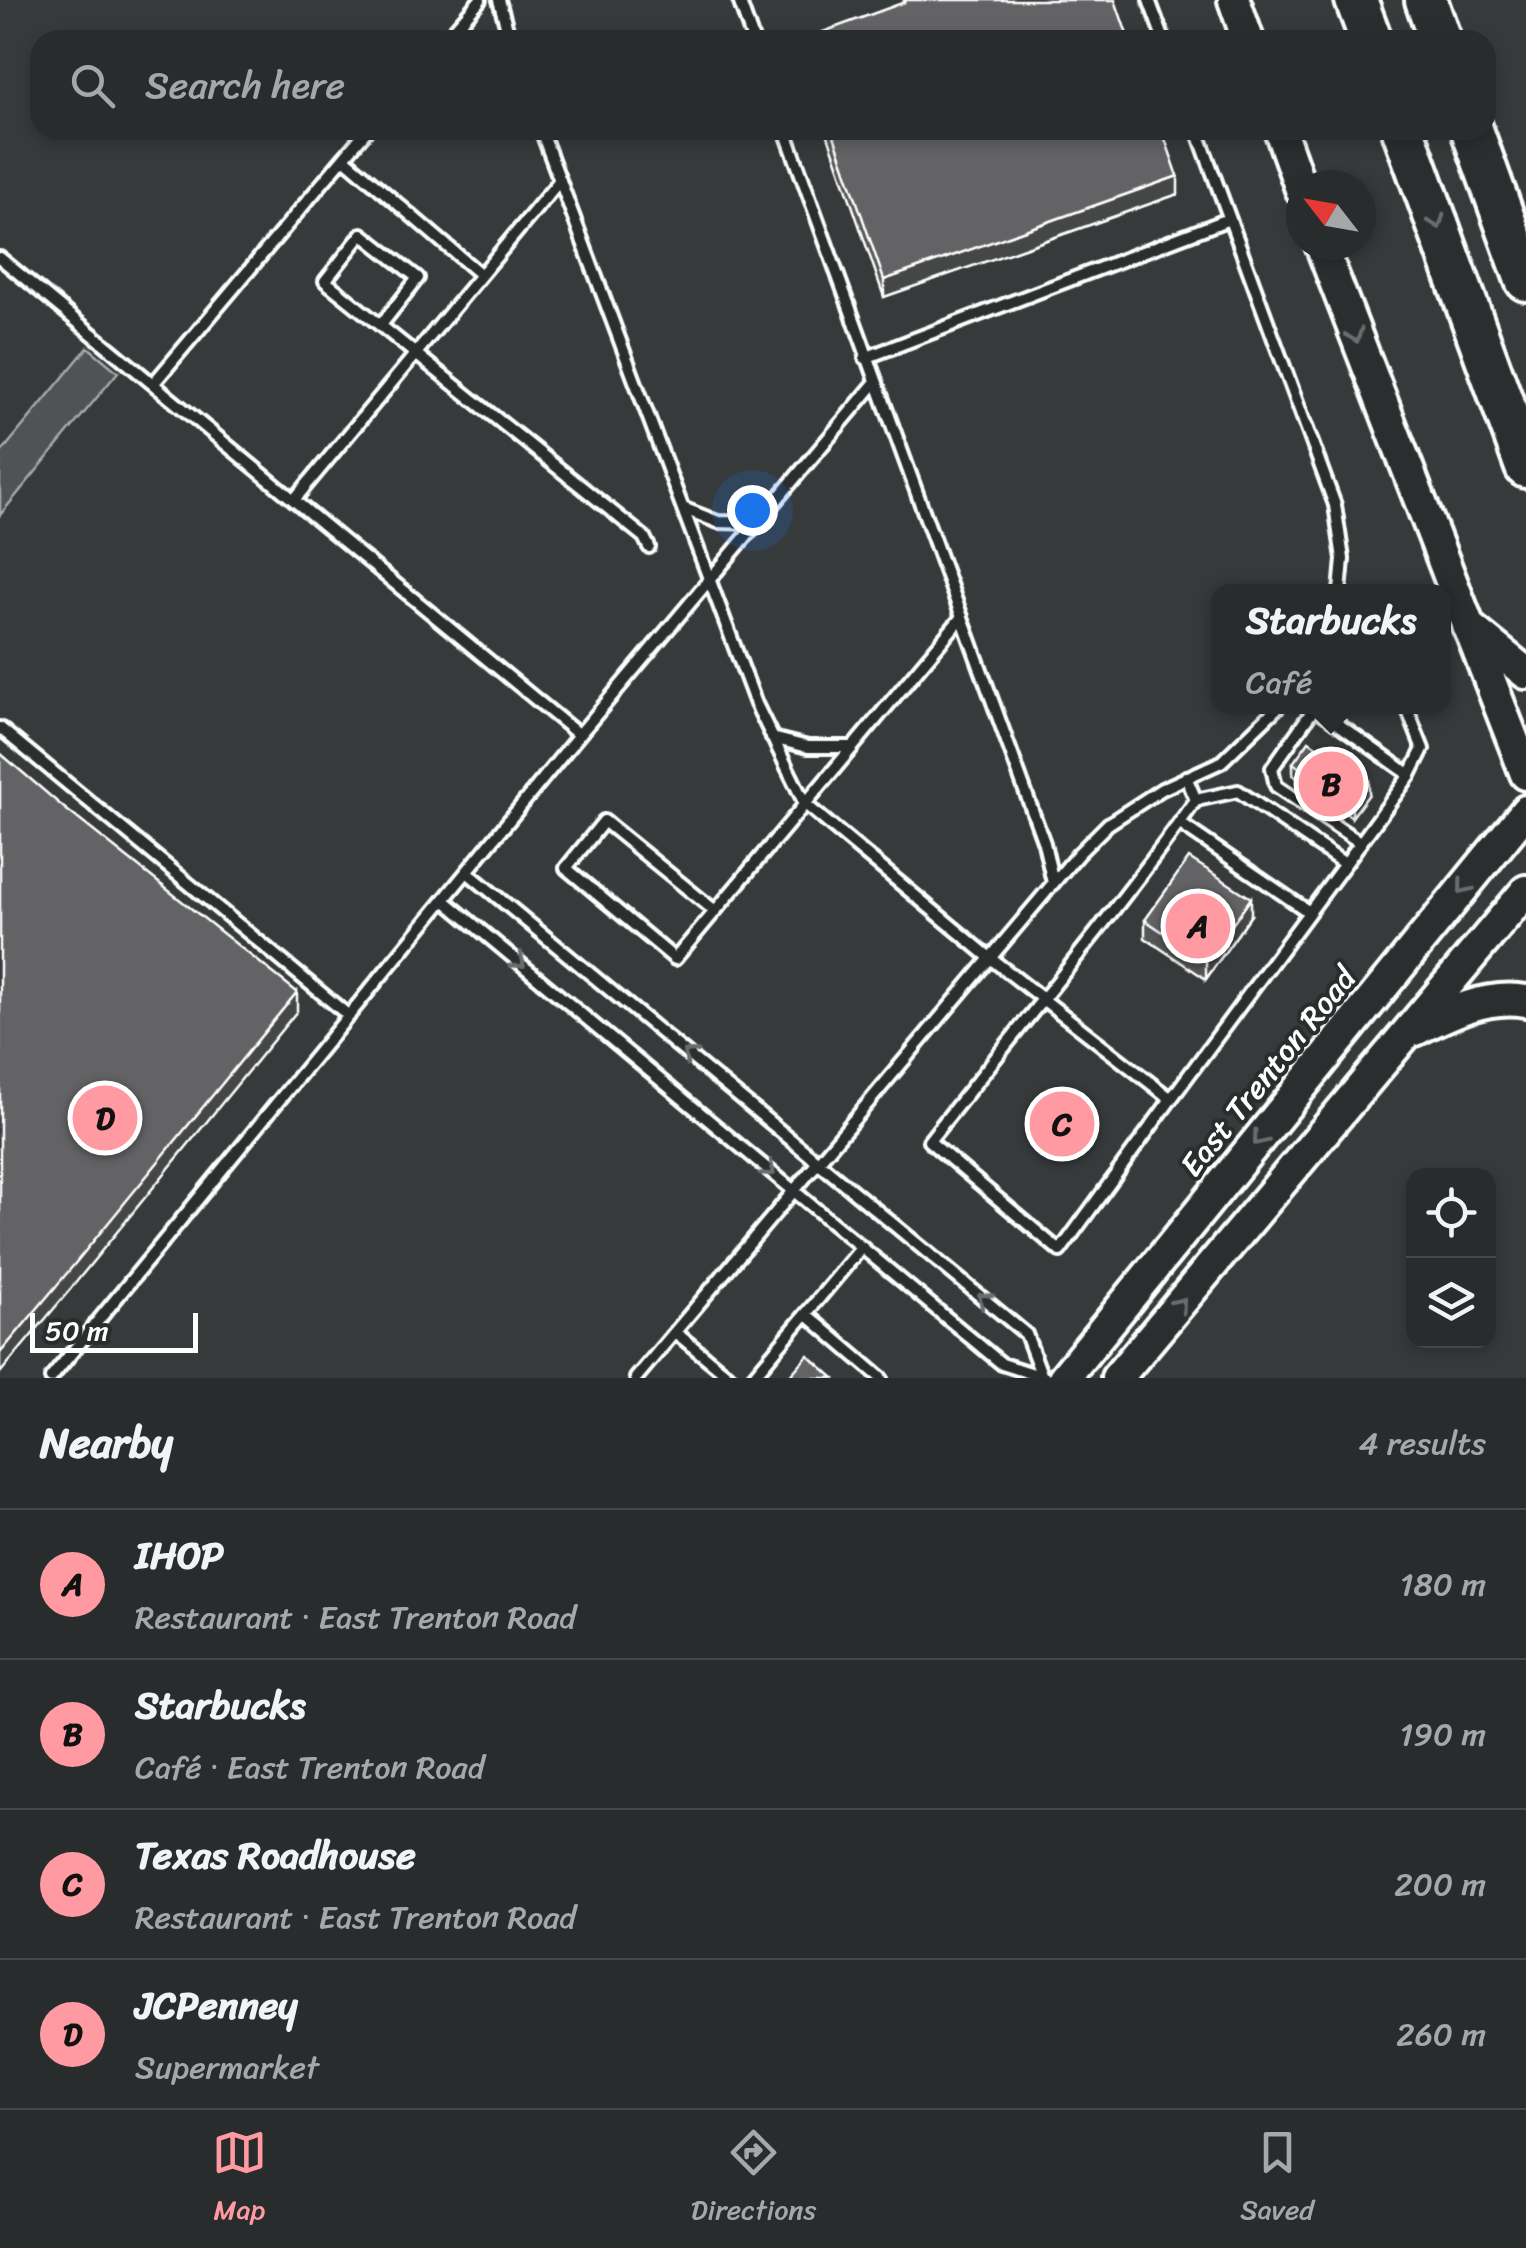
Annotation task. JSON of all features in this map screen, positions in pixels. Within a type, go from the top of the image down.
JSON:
[{"type":"highway","points":[[1356,0],[1367,30]]},
{"type":"highway","points":[[1426,0],[1436,30]]},
{"type":"highway","points":[[1408,140],[1526,467]]},
{"type":"highway","points":[[1476,140],[1526,280]]},
{"type":"main road","points":[[1234,0],[1244,30]]},
{"type":"main road","points":[[1284,140],[1294,170]]},
{"type":"main road","points":[[1328,260],[1450,584]]},
{"type":"main road","points":[[1451,587],[1526,774]]},
{"type":"main road","points":[[1465,624],[1526,673]]},
{"type":"main road","name":"East Trenton Road","points":[[1050,1377],[1526,811]]},
{"type":"main road","points":[[1117,1378],[1526,891]]},
{"type":"main road","points":[[1403,1036],[1476,1004],[1499,999],[1526,1001]]},
{"type":"lane","points":[[453,30],[480,0]]},
{"type":"lane","points":[[499,0],[507,30]]},
{"type":"lane","points":[[749,30],[740,3],[756,0]]},
{"type":"lane","points":[[1150,0],[1160,30]]},
{"type":"lane","points":[[153,384],[359,140]]},
{"type":"lane","points":[[545,140],[772,738],[805,804],[990,958],[1171,1099]]},
{"type":"lane","points":[[789,140],[1044,843],[1053,884]]},
{"type":"lane","points":[[1200,140],[1335,505],[1344,560],[1341,584]]},
{"type":"lane","points":[[344,158],[481,274]]},
{"type":"lane","points":[[294,500],[560,180]]},
{"type":"lane","points":[[865,358],[1229,219]]},
{"type":"lane","points":[[380,325],[418,278],[362,234],[325,281],[644,537],[649,547]]},
{"type":"lane","points":[[0,258],[579,735]]},
{"type":"lane","points":[[51,1378],[579,735],[874,384]]},
{"type":"lane","points":[[685,509],[718,522],[756,523]]},
{"type":"lane","points":[[715,911],[604,821],[566,868],[675,959],[962,618]]},
{"type":"lane","points":[[636,1378],[1108,824],[1186,778],[1222,762],[1270,714]]},
{"type":"lane","points":[[1310,714],[1272,768],[1276,786],[1361,842]]},
{"type":"lane","points":[[1322,714],[1410,776]]},
{"type":"lane","points":[[1345,864],[1238,790],[1196,800],[929,1141],[1060,1250],[1410,776],[1422,749],[1409,714]]},
{"type":"lane","points":[[0,728],[349,1016]]},
{"type":"lane","points":[[772,738],[808,747],[853,747]]},
{"type":"lane","points":[[1186,778],[1196,800]]},
{"type":"lane","points":[[1179,823],[1309,912]]},
{"type":"lane","points":[[467,872],[1026,1334],[1050,1377]]},
{"type":"lane","points":[[444,900],[1002,1364],[1050,1377]]},
{"type":"lane","points":[[752,1378],[862,1247]]},
{"type":"lane","points":[[806,1314],[881,1378]]},
{"type":"lane","points":[[675,1332],[730,1378]]},
{"type":"shaded area","points":[[88,347],[118,372],[0,515],[0,454]]},
{"type":"building","points":[[1115,0],[1126,30],[828,30],[905,2]]},
{"type":"building","points":[[835,140],[1165,140],[1178,176],[884,280]]},
{"type":"building","points":[[1309,741],[1369,782],[1352,806],[1293,763]]},
{"type":"building","points":[[0,753],[297,992],[0,1353]]},
{"type":"building","points":[[1189,858],[1251,898],[1206,961],[1145,920]]},
{"type":"building","points":[[808,1355],[834,1378],[788,1378]]},
{"type":"place","name":"Starbucks","points":[[1331,784]]},
{"type":"place","name":"IHOP","points":[[1198,926]]},
{"type":"place","name":"JCPenney","points":[[105,1118]]},
{"type":"place","name":"Texas Roadhouse","points":[[1062,1124]]}]
